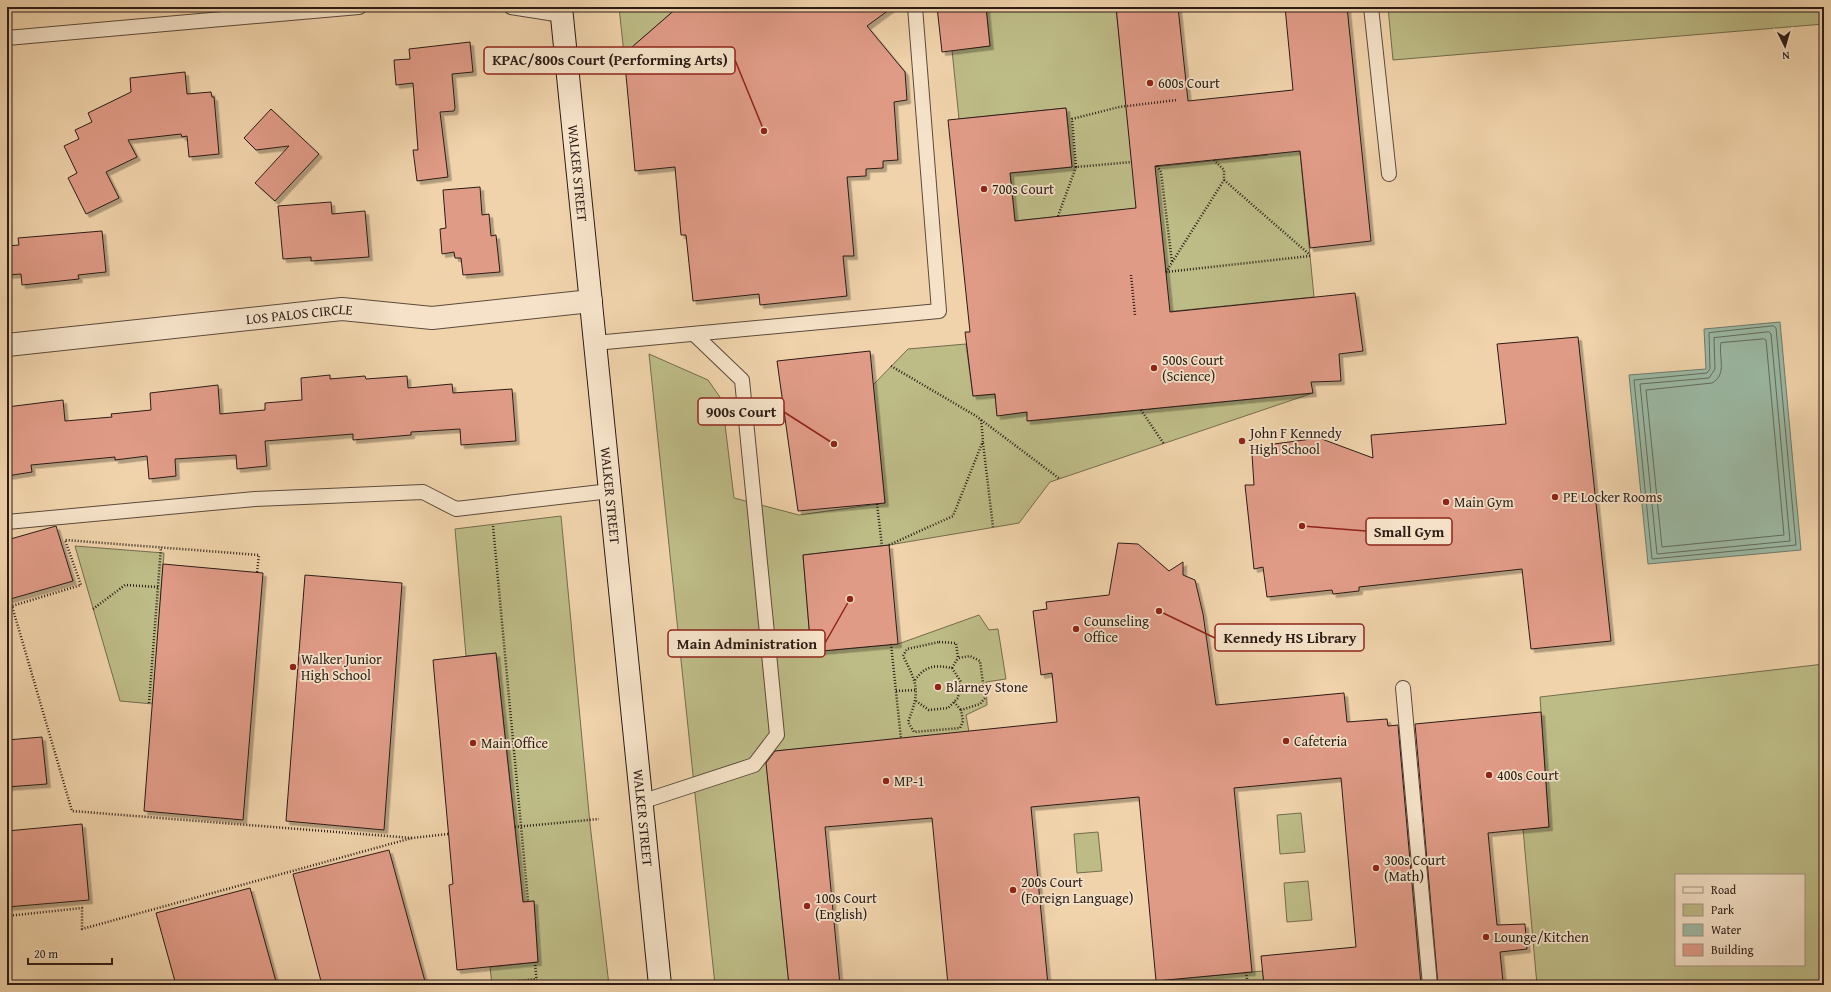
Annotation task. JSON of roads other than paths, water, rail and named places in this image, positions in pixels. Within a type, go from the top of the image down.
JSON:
[{"type":"main road","name":"WALKER STREET","points":[[561,11],[660,985]]},
{"type":"main road","name":"LOS PALOS CIRCLE","points":[[7,345],[342,308],[432,318],[591,301]]},
{"type":"lane","points":[[7,38],[359,7]]},
{"type":"lane","points":[[511,7],[561,11]]},
{"type":"lane","points":[[595,343],[939,311],[914,7]]},
{"type":"lane","points":[[1371,7],[1389,174]]},
{"type":"lane","points":[[641,802],[754,765],[777,734],[742,380],[694,334]]},
{"type":"lane","points":[[7,522],[255,499],[423,492],[456,509],[610,490]]},
{"type":"lane","points":[[1403,688],[1430,985]]},
{"type":"water","points":[[1780,322],[1801,550],[1648,564],[1629,375],[1706,369],[1704,329]]},
{"type":"place","name":"600s Court","points":[[1150,83]]},
{"type":"place","name":"KPAC/800s Court (Performing Arts)","points":[[764,131]]},
{"type":"place","name":"700s Court","points":[[984,189]]},
{"type":"place","name":"500s Court (Science)","points":[[1154,368]]},
{"type":"place","name":"John F Kennedy High School","points":[[1242,441]]},
{"type":"place","name":"900s Court","points":[[834,444]]},
{"type":"place","name":"PE Locker Rooms","points":[[1555,497]]},
{"type":"place","name":"Main Gym","points":[[1446,502]]},
{"type":"place","name":"Small Gym","points":[[1302,526]]},
{"type":"place","name":"Main Administration","points":[[850,599]]},
{"type":"place","name":"Kennedy HS Library","points":[[1159,611]]},
{"type":"place","name":"Counseling Office","points":[[1076,629]]},
{"type":"place","name":"Walker Junior High School","points":[[293,667]]},
{"type":"place","name":"Blarney Stone","points":[[938,687]]},
{"type":"place","name":"Cafeteria","points":[[1286,741]]},
{"type":"place","name":"Main Office","points":[[473,743]]},
{"type":"place","name":"400s Court","points":[[1489,775]]},
{"type":"place","name":"MP-1","points":[[886,781]]},
{"type":"place","name":"300s Court (Math)","points":[[1376,868]]},
{"type":"place","name":"200s Court (Foreign Language)","points":[[1013,890]]},
{"type":"place","name":"100s Court (English)","points":[[807,906]]},
{"type":"place","name":"Lounge/Kitchen","points":[[1486,937]]}]
